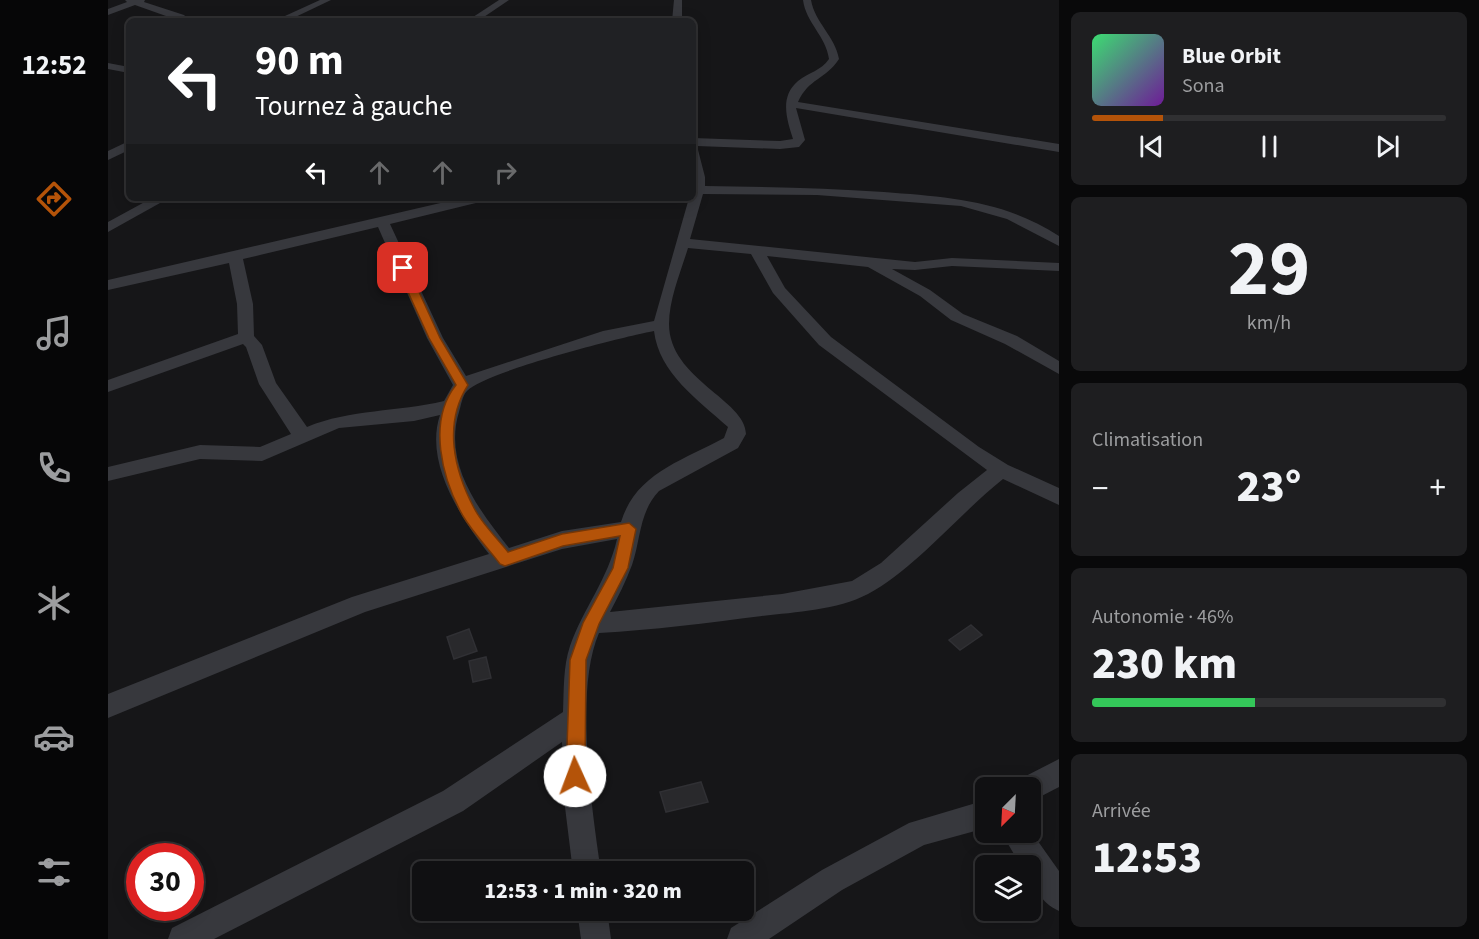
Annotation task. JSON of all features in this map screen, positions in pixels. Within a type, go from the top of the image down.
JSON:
[{"type":"street","points":[[286,18],[327,0]]},
{"type":"street","points":[[477,18],[505,0]]},
{"type":"street","points":[[677,18],[678,0]]},
{"type":"street","points":[[696,142],[795,144],[799,140],[799,133],[790,111],[791,104],[801,84],[826,69],[834,58],[831,47],[810,14],[807,0]]},
{"type":"street","points":[[108,12],[136,1],[183,18]]},
{"type":"street","points":[[108,66],[126,69]]},
{"type":"street","points":[[791,104],[1059,148]]},
{"type":"street","points":[[108,156],[126,147]]},
{"type":"street","points":[[696,162],[699,177],[696,198]]},
{"type":"street","points":[[698,190],[817,191],[961,202],[985,206],[1010,216],[1041,230],[1059,242]]},
{"type":"street","points":[[108,228],[157,201]]},
{"type":"street","points":[[108,285],[235,258],[467,201]]},
{"type":"street","points":[[585,861],[578,809],[575,718],[578,660],[591,623],[620,568],[636,504],[642,494],[652,486],[731,443],[737,434],[737,425],[726,413],[701,394],[669,356],[661,324],[668,291],[685,243],[695,201]]},
{"type":"street","points":[[383,223],[435,338],[462,385]]},
{"type":"street","points":[[685,243],[915,266],[952,262],[1059,267]]},
{"type":"street","points":[[756,250],[778,290],[801,318],[825,341],[942,432],[1001,470],[1059,496]]},
{"type":"street","points":[[235,258],[245,304],[246,338],[254,345],[268,384],[302,435]]},
{"type":"street","points":[[870,263],[925,293],[957,317],[1011,340],[1059,368]]},
{"type":"street","points":[[505,559],[469,513],[448,465],[447,421],[451,406],[462,385],[525,361],[609,335],[661,324]]},
{"type":"street","points":[[108,386],[230,341],[246,338]]},
{"type":"street","points":[[108,474],[200,452],[262,454],[302,435],[350,419],[414,415],[451,406]]},
{"type":"street","points":[[591,623],[649,620],[782,603],[833,596],[859,588],[889,569],[965,498],[1001,470]]},
{"type":"street","points":[[108,706],[360,604],[562,540],[629,529]]},
{"type":"street","points":[[183,939],[453,801],[575,718]]},
{"type":"street","points":[[1041,783],[1059,772]]},
{"type":"street","points":[[742,939],[832,880],[919,833],[975,817]]},
{"type":"street","points":[[1023,843],[1059,896]]},
{"type":"street","points":[[594,921],[596,939]]},
{"type":"building","points":[[971,625],[982,635],[960,650],[949,640]]},
{"type":"building","points":[[469,629],[477,651],[454,659],[447,637]]},
{"type":"building","points":[[486,657],[491,678],[473,682],[469,661]]},
{"type":"building","points":[[701,782],[708,802],[666,812],[660,792]]},
{"type":"route","points":[[403,268],[435,338],[462,385],[456,393],[447,421],[448,465],[469,513],[505,559],[562,540],[629,529],[626,550],[613,586],[591,623],[578,660],[575,776]]}]
